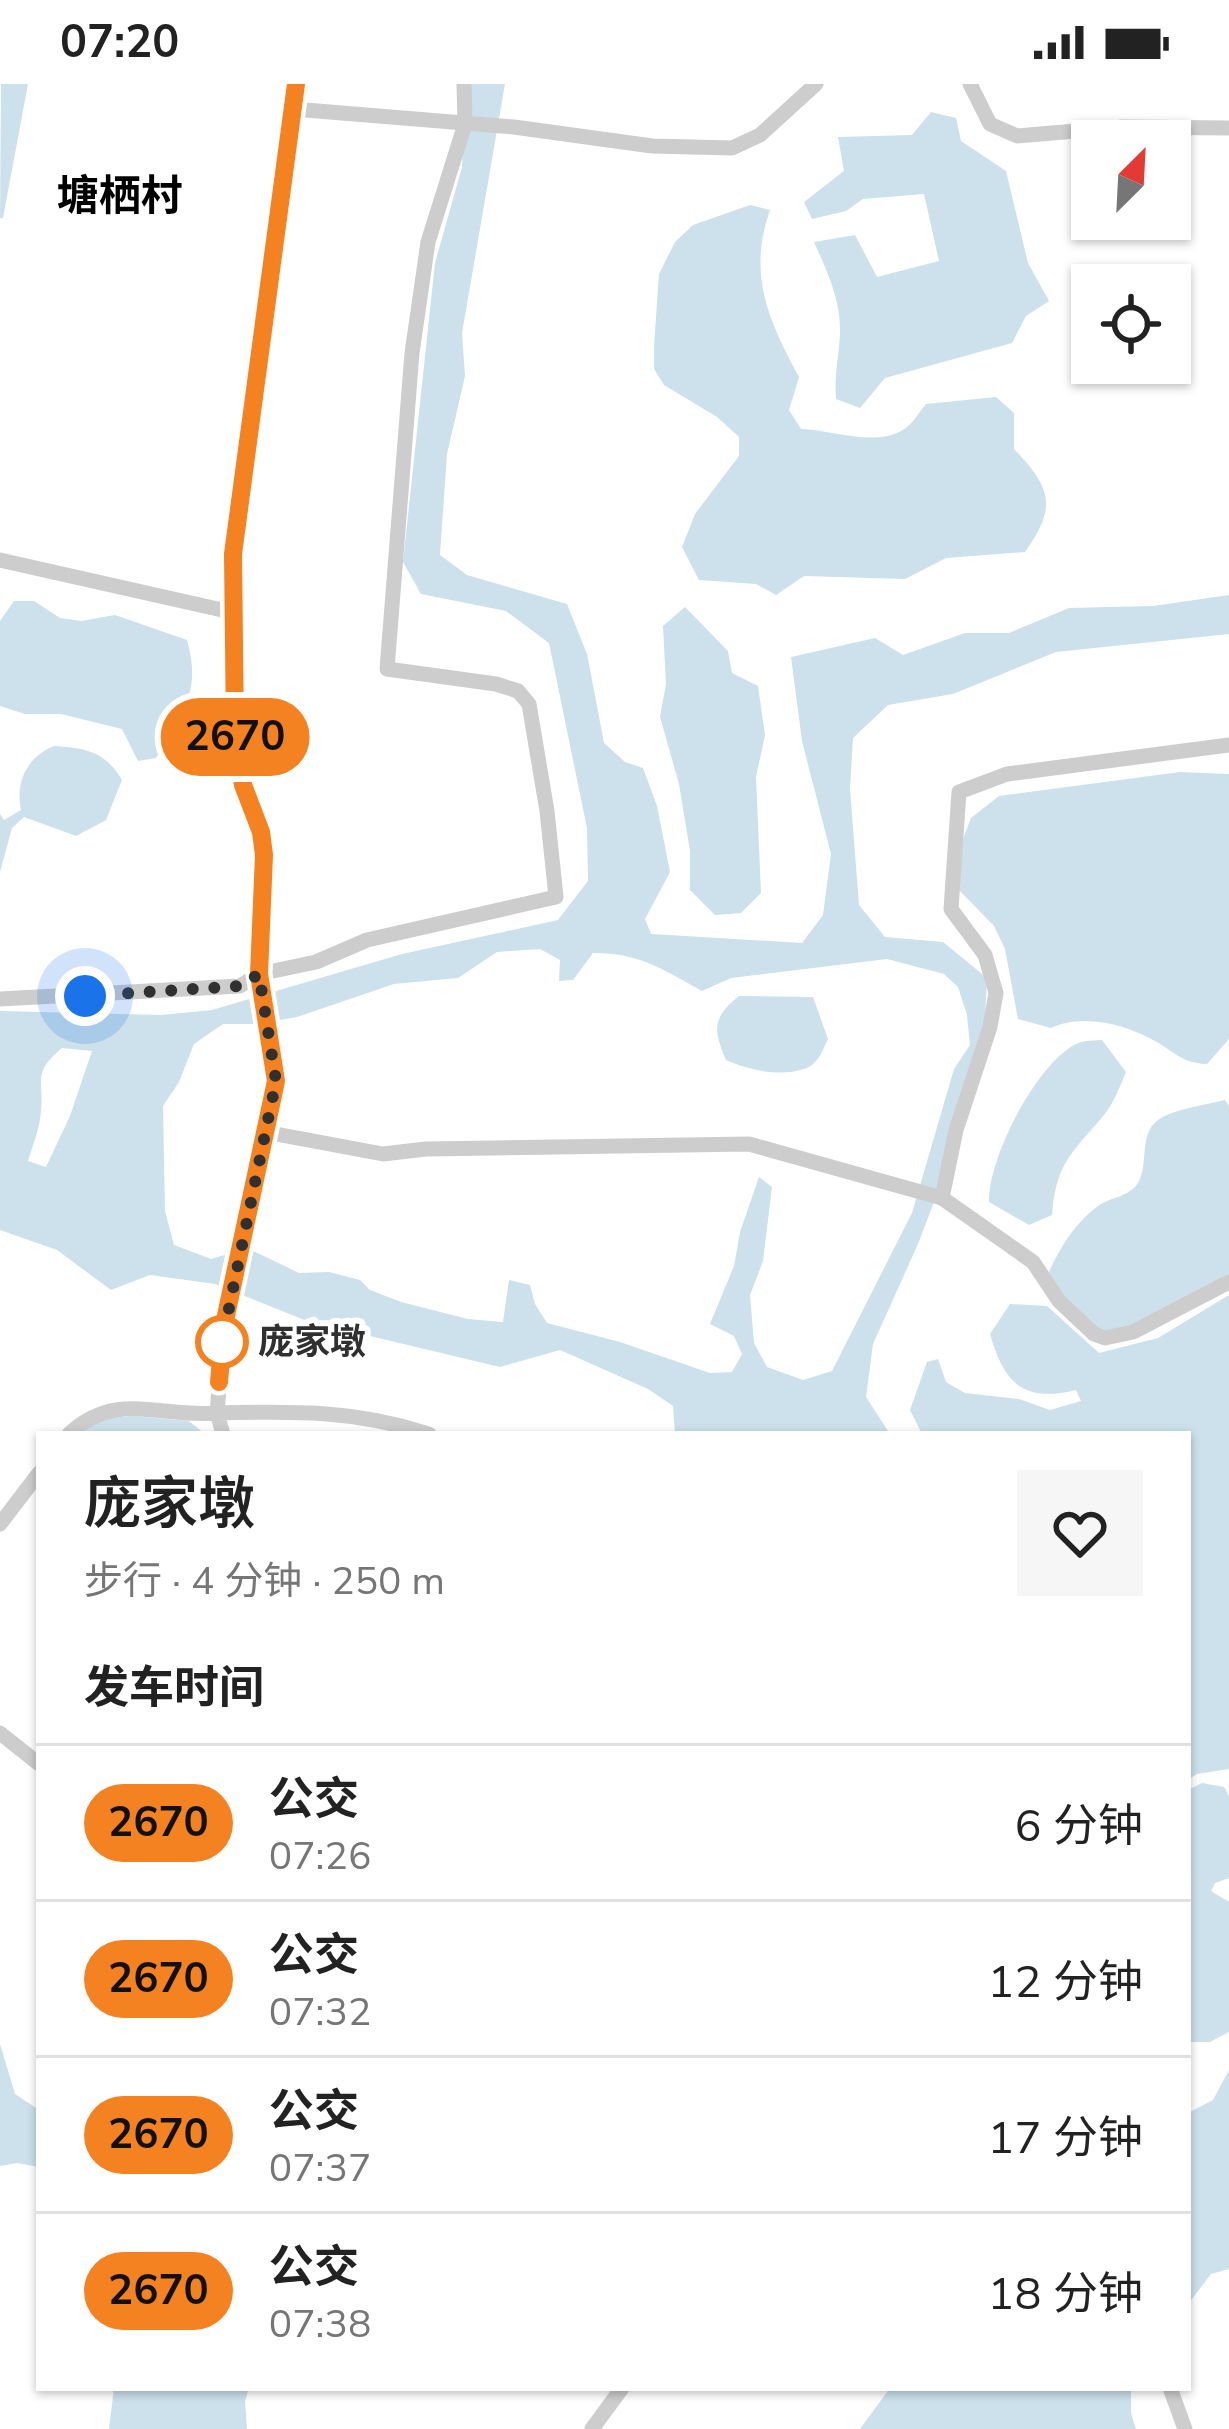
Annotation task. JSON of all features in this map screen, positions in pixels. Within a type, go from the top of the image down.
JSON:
[{"type":"street","points":[[222,1431],[217,1413],[224,1325],[276,1081],[259,982],[264,855],[261,832],[243,785],[235,734],[233,554],[296,84]]},
{"type":"street","points":[[0,999],[240,986],[367,940],[556,897],[529,704],[518,691],[496,684],[387,669],[415,331],[428,242],[464,123],[464,84]]},
{"type":"street","points":[[293,109],[464,123],[652,146],[732,148],[760,135],[816,84]]},
{"type":"street","points":[[970,84],[990,124],[1017,136],[1123,127],[1229,128]]},
{"type":"street","points":[[0,560],[231,612]]},
{"type":"street","points":[[942,1198],[956,1130],[990,1027],[996,993],[985,955],[951,909],[959,792],[1007,774],[1229,745]]},
{"type":"street","points":[[265,1132],[383,1154],[426,1149],[749,1144],[942,1198],[1033,1262],[1077,1320],[1105,1338],[1132,1332],[1229,1282]]},
{"type":"street","points":[[73,1431],[96,1412],[129,1408],[191,1415],[306,1410],[383,1419],[420,1431]]},
{"type":"street","points":[[0,1524],[36,1477]]},
{"type":"street","points":[[0,1733],[36,1762]]},
{"type":"street","points":[[592,2429],[620,2391]]},
{"type":"street","points":[[1171,2391],[1185,2429]]},
{"type":"water","points":[[1,84],[28,84],[3,218],[0,218]]},
{"type":"water","points":[[465,84],[505,84],[462,333],[465,376],[447,454],[440,555],[467,575],[567,604],[587,654],[604,743],[625,762],[643,768],[657,806],[670,872],[645,919],[651,934],[802,943],[823,915],[831,854],[802,741],[791,657],[875,638],[903,655],[965,633],[1009,633],[1069,608],[1153,606],[1229,595],[1229,634],[1056,652],[953,694],[888,705],[853,738],[850,789],[859,905],[885,937],[943,942],[987,978],[984,1041],[965,1121],[873,1344],[866,1397],[888,1431],[675,1431],[673,1406],[648,1389],[560,1350],[500,1367],[307,1321],[215,1284],[150,1275],[111,1290],[57,1250],[0,1230],[0,1011],[161,1015],[212,1010],[402,954],[558,920],[588,881],[587,828],[549,643],[506,611],[421,594],[403,562],[435,263],[462,167]],"holes":[[[540,949],[560,960],[559,981],[573,980],[593,953],[610,954],[638,959],[702,991],[731,978],[887,959],[944,974],[958,987],[970,1045],[954,1069],[912,1213],[832,1371],[803,1380],[767,1367],[754,1343],[750,1295],[763,1261],[772,1187],[759,1177],[734,1266],[710,1324],[734,1336],[742,1354],[732,1372],[710,1373],[547,1323],[530,1285],[509,1280],[503,1322],[468,1319],[401,1302],[370,1290],[360,1280],[329,1272],[299,1273],[247,1248],[211,1259],[174,1245],[165,1211],[163,1106],[194,1044],[223,1024],[297,1017],[394,984],[458,978],[497,952]],[[62,1048],[92,1051],[46,1167],[28,1161],[38,1130],[43,1070]]]},
{"type":"water","points":[[931,112],[956,118],[961,141],[1006,171],[1028,263],[1049,301],[1026,316],[1012,343],[885,378],[860,408],[836,399],[838,309],[814,242],[855,235],[877,277],[939,261],[924,194],[863,199],[846,211],[812,219],[804,202],[844,171],[838,137],[912,135]]},
{"type":"water","points":[[750,205],[770,210],[763,234],[761,277],[771,317],[799,377],[789,410],[801,429],[884,437],[907,427],[926,404],[996,397],[1014,413],[1014,449],[1036,476],[1046,499],[1042,523],[1025,552],[946,558],[905,579],[804,576],[776,595],[756,584],[699,580],[682,547],[695,514],[739,456],[739,437],[717,417],[664,385],[654,369],[659,274],[675,242],[693,225]]},
{"type":"water","points":[[14,601],[34,601],[60,618],[81,621],[115,615],[187,640],[191,689],[156,758],[138,761],[122,729],[0,706],[0,621]]},
{"type":"water","points":[[685,607],[728,651],[732,673],[758,686],[765,735],[756,777],[761,893],[741,913],[715,915],[690,890],[690,851],[679,784],[660,717],[666,684],[663,626]]},
{"type":"water","points":[[54,746],[93,753],[115,770],[122,780],[106,820],[76,836],[24,817],[12,828],[0,872],[0,814],[4,820],[21,810],[25,772]]},
{"type":"water","points":[[1180,772],[1229,774],[1229,1039],[1207,1064],[1180,1057],[1117,1025],[1076,1021],[1051,1028],[1018,1019],[1005,949],[994,926],[958,889],[955,860],[971,818],[999,796]]},
{"type":"water","points":[[739,996],[813,997],[828,1039],[816,1061],[804,1069],[775,1072],[726,1060],[718,1025]]},
{"type":"water","points":[[1102,1040],[1126,1072],[1108,1110],[1062,1170],[1052,1215],[1029,1225],[989,1202],[1005,1139],[1030,1093],[1059,1056],[1077,1043]]},
{"type":"water","points":[[1225,1100],[1229,1106],[1229,1276],[1103,1340],[1063,1298],[1049,1272],[1053,1263],[1085,1217],[1135,1187],[1153,1124],[1176,1112]]},
{"type":"water","points":[[1229,1295],[1229,1769],[1191,1778],[1191,1431],[920,1431],[910,1410],[927,1362],[938,1359],[946,1382],[965,1393],[1019,1399],[1050,1410],[1081,1401],[1076,1390],[1042,1394],[1009,1377],[990,1334],[1010,1304],[1047,1306],[1099,1353],[1158,1338]]},
{"type":"water","points":[[112,1418],[189,1421],[201,1431],[86,1431]]},
{"type":"water","points":[[1202,1783],[1224,1787],[1229,1796],[1229,1878],[1215,1883],[1211,1891],[1229,1902],[1229,2032],[1210,2042],[1191,2042],[1191,1788]]},
{"type":"water","points":[[0,2044],[15,2094],[36,2108],[36,2166],[0,2166]]},
{"type":"water","points":[[1229,2070],[1229,2269],[1211,2274],[1191,2300],[1191,2111],[1213,2100]]},
{"type":"water","points":[[114,2391],[248,2391],[247,2429],[109,2429]]},
{"type":"water","points":[[888,2391],[1131,2391],[1136,2429],[860,2429]]},
{"type":"bus line","name":"2670","points":[[219,1382],[224,1325],[276,1081],[259,974],[264,855],[261,832],[243,785],[235,734],[231,612],[233,554],[296,84]]},
{"type":"place","name":"庞家墩","points":[[222,1342]]},
{"type":"district","name":"塘栖村","points":[[120,196]]},
{"type":"route","points":[[85,996],[240,986],[259,974],[276,1081],[222,1342]]}]
